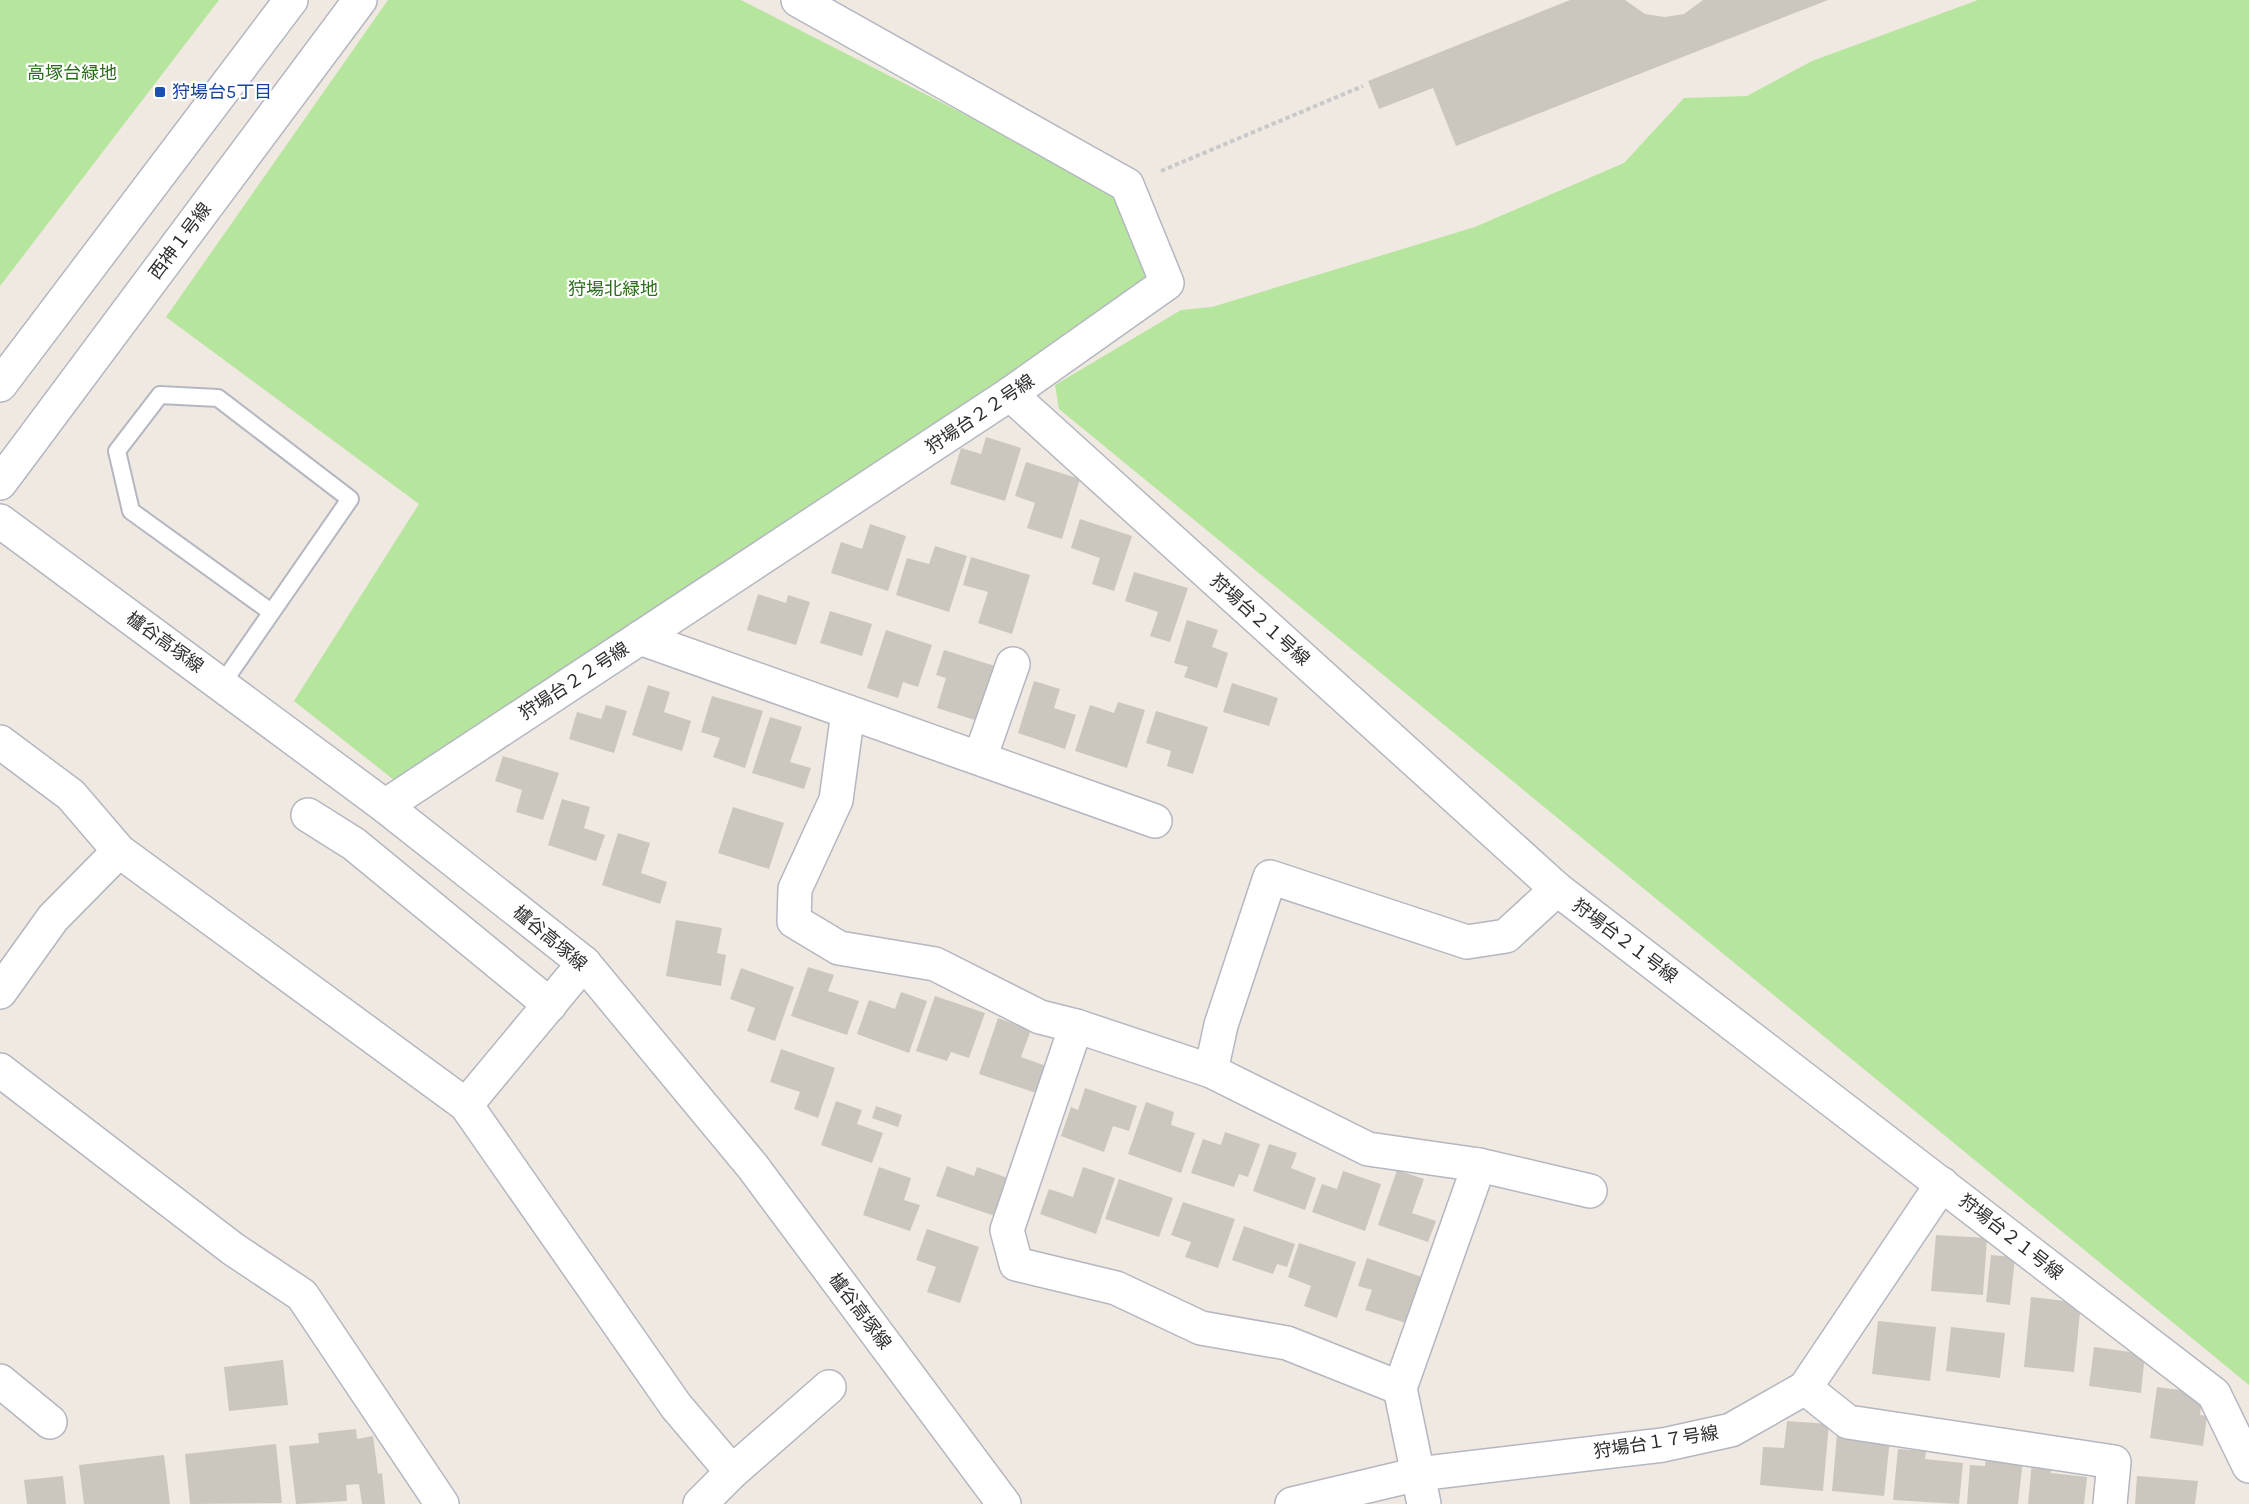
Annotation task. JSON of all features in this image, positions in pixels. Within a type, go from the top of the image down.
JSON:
[{"type":"street","points":[[0,385],[291,0]]},
{"type":"street","name":"西神１号線","points":[[0,483],[360,0]]},
{"type":"street","points":[[798,0],[1127,185]]},
{"type":"street","name":"狩場台２２号線","points":[[385,806],[1010,394],[1167,283],[1127,185]]},
{"type":"street","name":"狩場台２１号線","points":[[1010,394],[1557,889],[2214,1394],[2249,1466]]},
{"type":"street","name":"櫨谷高塚線","points":[[0,521],[385,806],[584,963],[753,1167],[1004,1504]]},
{"type":"street","points":[[640,638],[1155,821]]},
{"type":"street","points":[[980,758],[1013,664]]},
{"type":"street","points":[[848,712],[836,800],[795,888],[794,921],[839,948],[935,964],[1040,1017],[1076,1026],[1211,1071],[1368,1149],[1479,1165],[1590,1191]]},
{"type":"street","points":[[0,742],[71,795],[119,851],[466,1105],[676,1406],[732,1472]]},
{"type":"street","points":[[308,815],[354,844],[550,1005]]},
{"type":"street","points":[[0,992],[53,918],[119,851]]},
{"type":"street","points":[[1211,1071],[1221,1025],[1270,877],[1467,942],[1506,936],[1557,889]]},
{"type":"street","points":[[466,1105],[584,963]]},
{"type":"street","points":[[1076,1026],[1007,1230],[1016,1264],[1116,1288],[1201,1328],[1287,1343],[1400,1388]]},
{"type":"street","points":[[0,1070],[233,1249],[302,1295],[442,1504]]},
{"type":"street","points":[[1421,1489],[1400,1388],[1479,1165]]},
{"type":"street","name":"狩場台１７号線","points":[[1292,1504],[1421,1489],[1731,1430],[1805,1388],[1942,1184]]},
{"type":"street","points":[[0,1381],[50,1422]]},
{"type":"street","points":[[700,1504],[732,1472],[829,1387]]},
{"type":"street","points":[[1805,1388],[1848,1422],[2114,1462],[2110,1504]]},
{"type":"lane","points":[[222,684],[350,499],[218,398],[160,394],[117,451],[131,511],[271,612]]},
{"type":"path","points":[[1127,185],[1363,86]]},
{"type":"green space","name":"高塚台緑地","points":[[0,0],[219,0],[0,286]]},
{"type":"green space","name":"狩場北緑地","points":[[388,0],[741,0],[1113,190],[1148,282],[394,780],[294,701],[419,504],[166,317]]},
{"type":"green space","points":[[1978,0],[2249,0],[2249,1385],[1059,409],[1055,385],[1181,310],[1212,307],[1475,227],[1624,163],[1684,98],[1747,96],[1812,61]]},
{"type":"building","points":[[1570,0],[1625,0],[1645,14],[1665,17],[1684,14],[1703,0],[1828,0],[1456,146],[1433,88],[1379,109],[1368,81]]},
{"type":"building","points":[[986,437],[1021,448],[1005,501],[950,484],[961,448],[981,454]]},
{"type":"building","points":[[1026,462],[1080,479],[1062,539],[1027,528],[1035,503],[1015,496]]},
{"type":"building","points":[[1080,519],[1132,536],[1114,591],[1092,584],[1100,558],[1071,548]]},
{"type":"building","points":[[870,524],[906,536],[888,591],[831,573],[841,542],[862,549]]},
{"type":"building","points":[[935,546],[967,556],[949,612],[896,595],[907,558],[929,564]]},
{"type":"building","points":[[971,557],[1030,575],[1012,634],[978,623],[988,592],[963,585]]},
{"type":"building","points":[[1134,572],[1188,588],[1170,642],[1150,636],[1158,612],[1125,601]]},
{"type":"building","points":[[758,594],[786,603],[788,595],[810,602],[796,645],[747,630]]},
{"type":"building","points":[[830,611],[872,624],[862,656],[820,643]]},
{"type":"building","points":[[1187,620],[1218,630],[1212,647],[1228,653],[1217,688],[1184,677],[1188,667],[1174,663]]},
{"type":"building","points":[[886,630],[932,645],[918,687],[903,682],[898,698],[867,688]]},
{"type":"building","points":[[944,650],[998,667],[981,722],[937,708],[946,678],[936,675]]},
{"type":"building","points":[[1034,681],[1060,689],[1054,708],[1076,715],[1065,749],[1018,733]]},
{"type":"building","points":[[1232,683],[1278,698],[1269,726],[1223,712]]},
{"type":"building","points":[[648,685],[670,692],[664,712],[691,721],[682,751],[632,735]]},
{"type":"building","points":[[712,696],[763,711],[745,768],[713,757],[720,738],[701,732]]},
{"type":"building","points":[[1118,702],[1145,710],[1127,768],[1075,751],[1090,705],[1114,713]]},
{"type":"building","points":[[606,705],[627,711],[614,753],[569,739],[577,712],[601,719]]},
{"type":"building","points":[[1156,711],[1208,727],[1193,774],[1167,766],[1171,751],[1146,743]]},
{"type":"building","points":[[770,717],[802,727],[790,762],[811,768],[804,789],[752,773]]},
{"type":"building","points":[[503,756],[559,773],[543,820],[516,812],[522,790],[495,781]]},
{"type":"building","points":[[562,799],[590,807],[584,828],[605,835],[596,861],[548,845]]},
{"type":"building","points":[[733,807],[784,823],[769,869],[718,853]]},
{"type":"building","points":[[618,833],[650,843],[641,873],[667,882],[660,904],[602,885]]},
{"type":"building","points":[[676,920],[722,928],[717,953],[726,955],[721,986],[666,976]]},
{"type":"building","points":[[808,967],[834,975],[828,991],[859,1001],[847,1035],[791,1016]]},
{"type":"building","points":[[741,968],[794,987],[775,1041],[747,1031],[755,1008],[730,999]]},
{"type":"building","points":[[901,992],[927,1001],[909,1053],[857,1034],[869,1000],[895,1009]]},
{"type":"building","points":[[935,996],[985,1013],[969,1058],[951,1052],[947,1061],[916,1051]]},
{"type":"building","points":[[998,1018],[1031,1030],[1021,1057],[1046,1066],[1036,1093],[979,1074]]},
{"type":"building","points":[[781,1049],[835,1068],[818,1118],[794,1109],[800,1092],[770,1082]]},
{"type":"building","points":[[1085,1088],[1137,1106],[1129,1131],[1113,1126],[1104,1152],[1061,1136],[1071,1107],[1078,1110]]},
{"type":"building","points":[[836,1101],[862,1110],[857,1124],[883,1133],[872,1163],[821,1145]]},
{"type":"building","points":[[1146,1102],[1174,1112],[1171,1125],[1195,1133],[1181,1173],[1128,1154]]},
{"type":"building","points":[[876,1106],[902,1115],[898,1127],[872,1118]]},
{"type":"building","points":[[1225,1132],[1260,1144],[1248,1177],[1239,1174],[1234,1187],[1191,1173],[1203,1139],[1221,1145]]},
{"type":"building","points":[[1269,1144],[1297,1153],[1291,1168],[1316,1178],[1305,1210],[1253,1191]]},
{"type":"building","points":[[947,1166],[974,1176],[977,1167],[1008,1178],[995,1216],[936,1196]]},
{"type":"building","points":[[879,1167],[911,1178],[904,1200],[920,1205],[910,1231],[863,1215]]},
{"type":"building","points":[[1083,1167],[1115,1178],[1096,1234],[1040,1214],[1049,1189],[1073,1197]]},
{"type":"building","points":[[1397,1170],[1424,1179],[1412,1213],[1436,1221],[1428,1242],[1378,1225]]},
{"type":"building","points":[[1343,1171],[1381,1184],[1365,1231],[1312,1212],[1322,1184],[1337,1189]]},
{"type":"building","points":[[1119,1179],[1173,1198],[1159,1237],[1105,1219]]},
{"type":"building","points":[[1183,1202],[1235,1219],[1218,1268],[1185,1257],[1191,1242],[1171,1235]]},
{"type":"building","points":[[1244,1226],[1295,1244],[1287,1267],[1277,1264],[1273,1274],[1232,1260]]},
{"type":"building","points":[[927,1229],[979,1247],[960,1303],[927,1292],[936,1267],[916,1260]]},
{"type":"building","points":[[1936,1235],[1987,1238],[1983,1295],[1931,1291]]},
{"type":"building","points":[[1299,1243],[1356,1262],[1337,1318],[1304,1306],[1311,1286],[1288,1277]]},
{"type":"building","points":[[1991,1255],[2015,1257],[2010,1305],[1986,1302]]},
{"type":"building","points":[[1367,1258],[1422,1277],[1406,1323],[1365,1310],[1372,1290],[1358,1286]]},
{"type":"building","points":[[2031,1297],[2081,1303],[2074,1372],[2024,1367]]},
{"type":"building","points":[[1878,1321],[1936,1327],[1930,1381],[1872,1374]]},
{"type":"building","points":[[1951,1327],[2005,1333],[2000,1378],[1946,1371]]},
{"type":"building","points":[[2094,1347],[2145,1354],[2141,1393],[2089,1386]]},
{"type":"building","points":[[283,1360],[288,1405],[229,1411],[224,1367]]},
{"type":"building","points":[[2157,1387],[2203,1393],[2200,1415],[2207,1416],[2203,1446],[2150,1438]]},
{"type":"building","points":[[1787,1421],[1829,1424],[1823,1491],[1760,1485],[1763,1447],[1784,1448]]},
{"type":"building","points":[[356,1429],[357,1439],[373,1436],[378,1474],[382,1473],[385,1504],[362,1504],[359,1484],[346,1485],[347,1501],[296,1504],[289,1446],[319,1443],[318,1433]]},
{"type":"building","points":[[1837,1434],[1890,1439],[1884,1496],[1832,1491]]},
{"type":"building","points":[[276,1444],[282,1503],[190,1504],[185,1454]]},
{"type":"building","points":[[1898,1449],[1926,1451],[1925,1459],[1963,1463],[1959,1504],[1893,1500]]},
{"type":"building","points":[[164,1455],[170,1504],[84,1504],[79,1465]]},
{"type":"building","points":[[1986,1455],[2023,1459],[2018,1504],[1967,1504],[1970,1465],[1985,1466]]},
{"type":"building","points":[[2032,1462],[2052,1463],[2051,1473],[2087,1477],[2084,1504],[2028,1504]]},
{"type":"building","points":[[63,1476],[66,1504],[27,1504],[24,1480]]},
{"type":"building","points":[[2137,1476],[2198,1481],[2195,1504],[2135,1504]]},
{"type":"place","name":"狩場台5丁目","points":[[160,92]]}]
